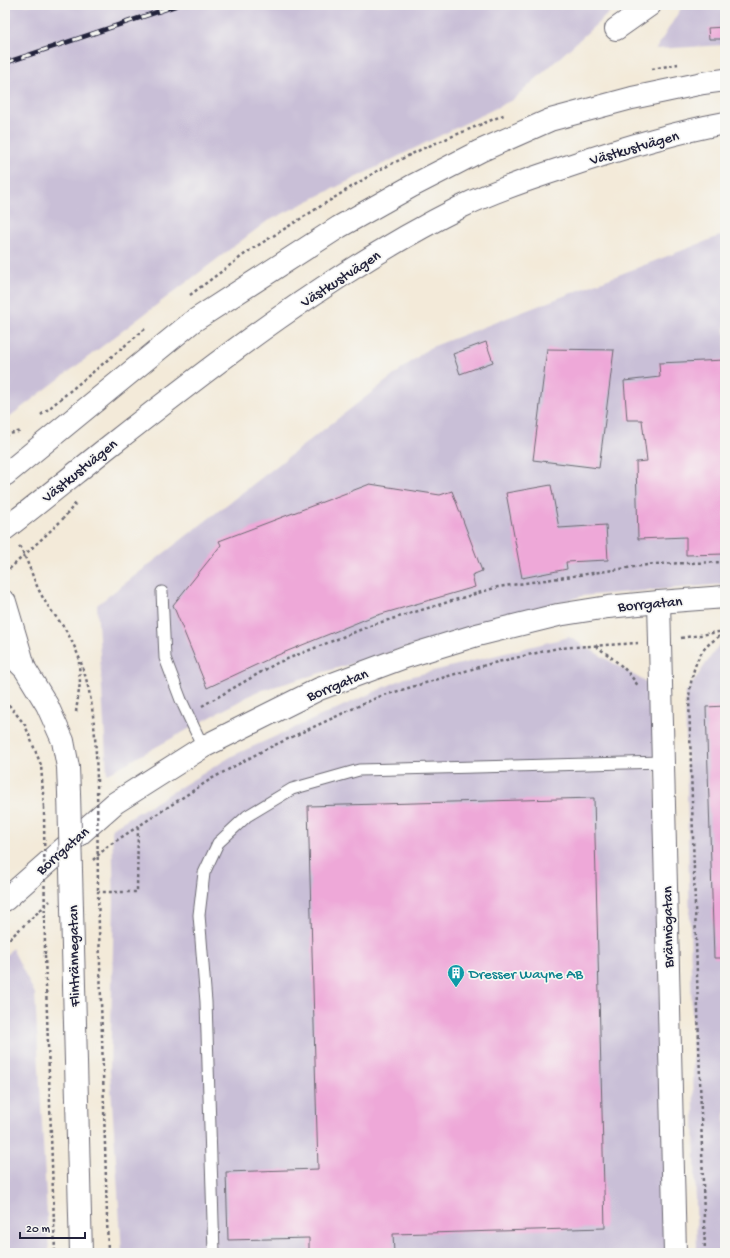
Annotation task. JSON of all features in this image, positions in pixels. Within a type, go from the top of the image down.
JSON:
[{"type":"street","points":[[616,29],[650,5]]},
{"type":"street","points":[[5,475],[192,322],[339,227],[412,186],[480,151],[550,120],[632,98],[703,83],[725,80]]},
{"type":"street","name":"Västkustvägen","points":[[5,529],[106,448],[262,329],[348,271],[411,234],[462,206],[520,182],[664,136],[725,124]]},
{"type":"street","name":"Borrgatan","points":[[5,900],[115,803],[203,747],[319,689],[405,657],[477,635],[558,615],[608,607],[725,597]]},
{"type":"street","name":"Flintrännegatan","points":[[5,602],[25,669]]},
{"type":"street","name":"Brännögatan","points":[[659,602],[676,1253]]},
{"type":"street","name":"Flintrännegatan","points":[[5,649],[25,669],[47,705],[63,741],[68,767],[69,793],[63,903],[81,1253]]},
{"type":"lane","points":[[162,592],[165,658],[203,747]]},
{"type":"lane","points":[[214,1253],[206,1002],[199,914],[204,873],[218,843],[246,816],[292,789],[359,770],[645,761],[663,762]]},
{"type":"path","points":[[5,436],[25,431]]},
{"type":"path","points":[[5,573],[61,521],[78,500]]},
{"type":"path","points":[[24,554],[42,597],[68,633],[79,657],[90,692],[95,731],[108,1253]]},
{"type":"path","points":[[188,714],[277,663],[375,624],[498,587],[654,564],[725,562]]},
{"type":"path","points":[[92,862],[108,846],[138,825],[211,779],[264,750],[378,697],[482,666],[558,648],[659,641],[725,632]]},
{"type":"path","points":[[705,1253],[689,697],[692,679],[698,659],[706,646],[725,632]]},
{"type":"path","points":[[5,700],[25,725],[41,765],[44,807],[46,955],[55,1253]]},
{"type":"path","points":[[98,892],[137,892],[138,825]]},
{"type":"path","points":[[5,943],[63,903]]},
{"type":"shaded area","points":[[5,5],[621,5],[611,11],[514,99],[266,222],[5,420]]},
{"type":"shaded area","points":[[683,5],[725,5],[725,45],[656,49]]},
{"type":"shaded area","points":[[725,235],[725,584],[582,596],[256,692],[107,774],[97,605],[429,348]]},
{"type":"shaded area","points":[[725,636],[725,1253],[697,1253],[685,694]]},
{"type":"shaded area","points":[[569,637],[654,687],[667,1253],[122,1253],[110,1071],[114,902],[112,828],[234,755],[405,678]]},
{"type":"shaded area","points":[[12,948],[35,994],[49,1253],[5,1253],[5,957]]},
{"type":"building","points":[[725,27],[725,39],[709,39],[708,28]]},
{"type":"building","points":[[486,342],[493,362],[460,374],[453,354]]},
{"type":"building","points":[[547,349],[614,350],[599,468],[533,460]]},
{"type":"building","points":[[725,360],[725,554],[686,555],[686,537],[638,539],[636,462],[647,461],[642,420],[627,420],[624,381],[660,377],[659,363]]},
{"type":"building","points":[[370,484],[440,495],[452,491],[482,571],[472,575],[475,587],[371,617],[273,657],[207,688],[173,605],[221,545],[219,541]]},
{"type":"building","points":[[551,485],[559,528],[606,525],[608,560],[566,562],[567,569],[522,578],[506,493]]},
{"type":"building","points":[[725,706],[725,958],[714,958],[706,707]]},
{"type":"building","name":"Dresser Wayne AB","points":[[594,798],[605,1228],[393,1234],[394,1253],[309,1253],[309,1238],[228,1240],[226,1172],[318,1169],[308,806]]},
{"type":"railway","points":[[5,63],[178,5]]},
{"type":"place","name":"Dresser Wayne AB","points":[[456,988]]}]
